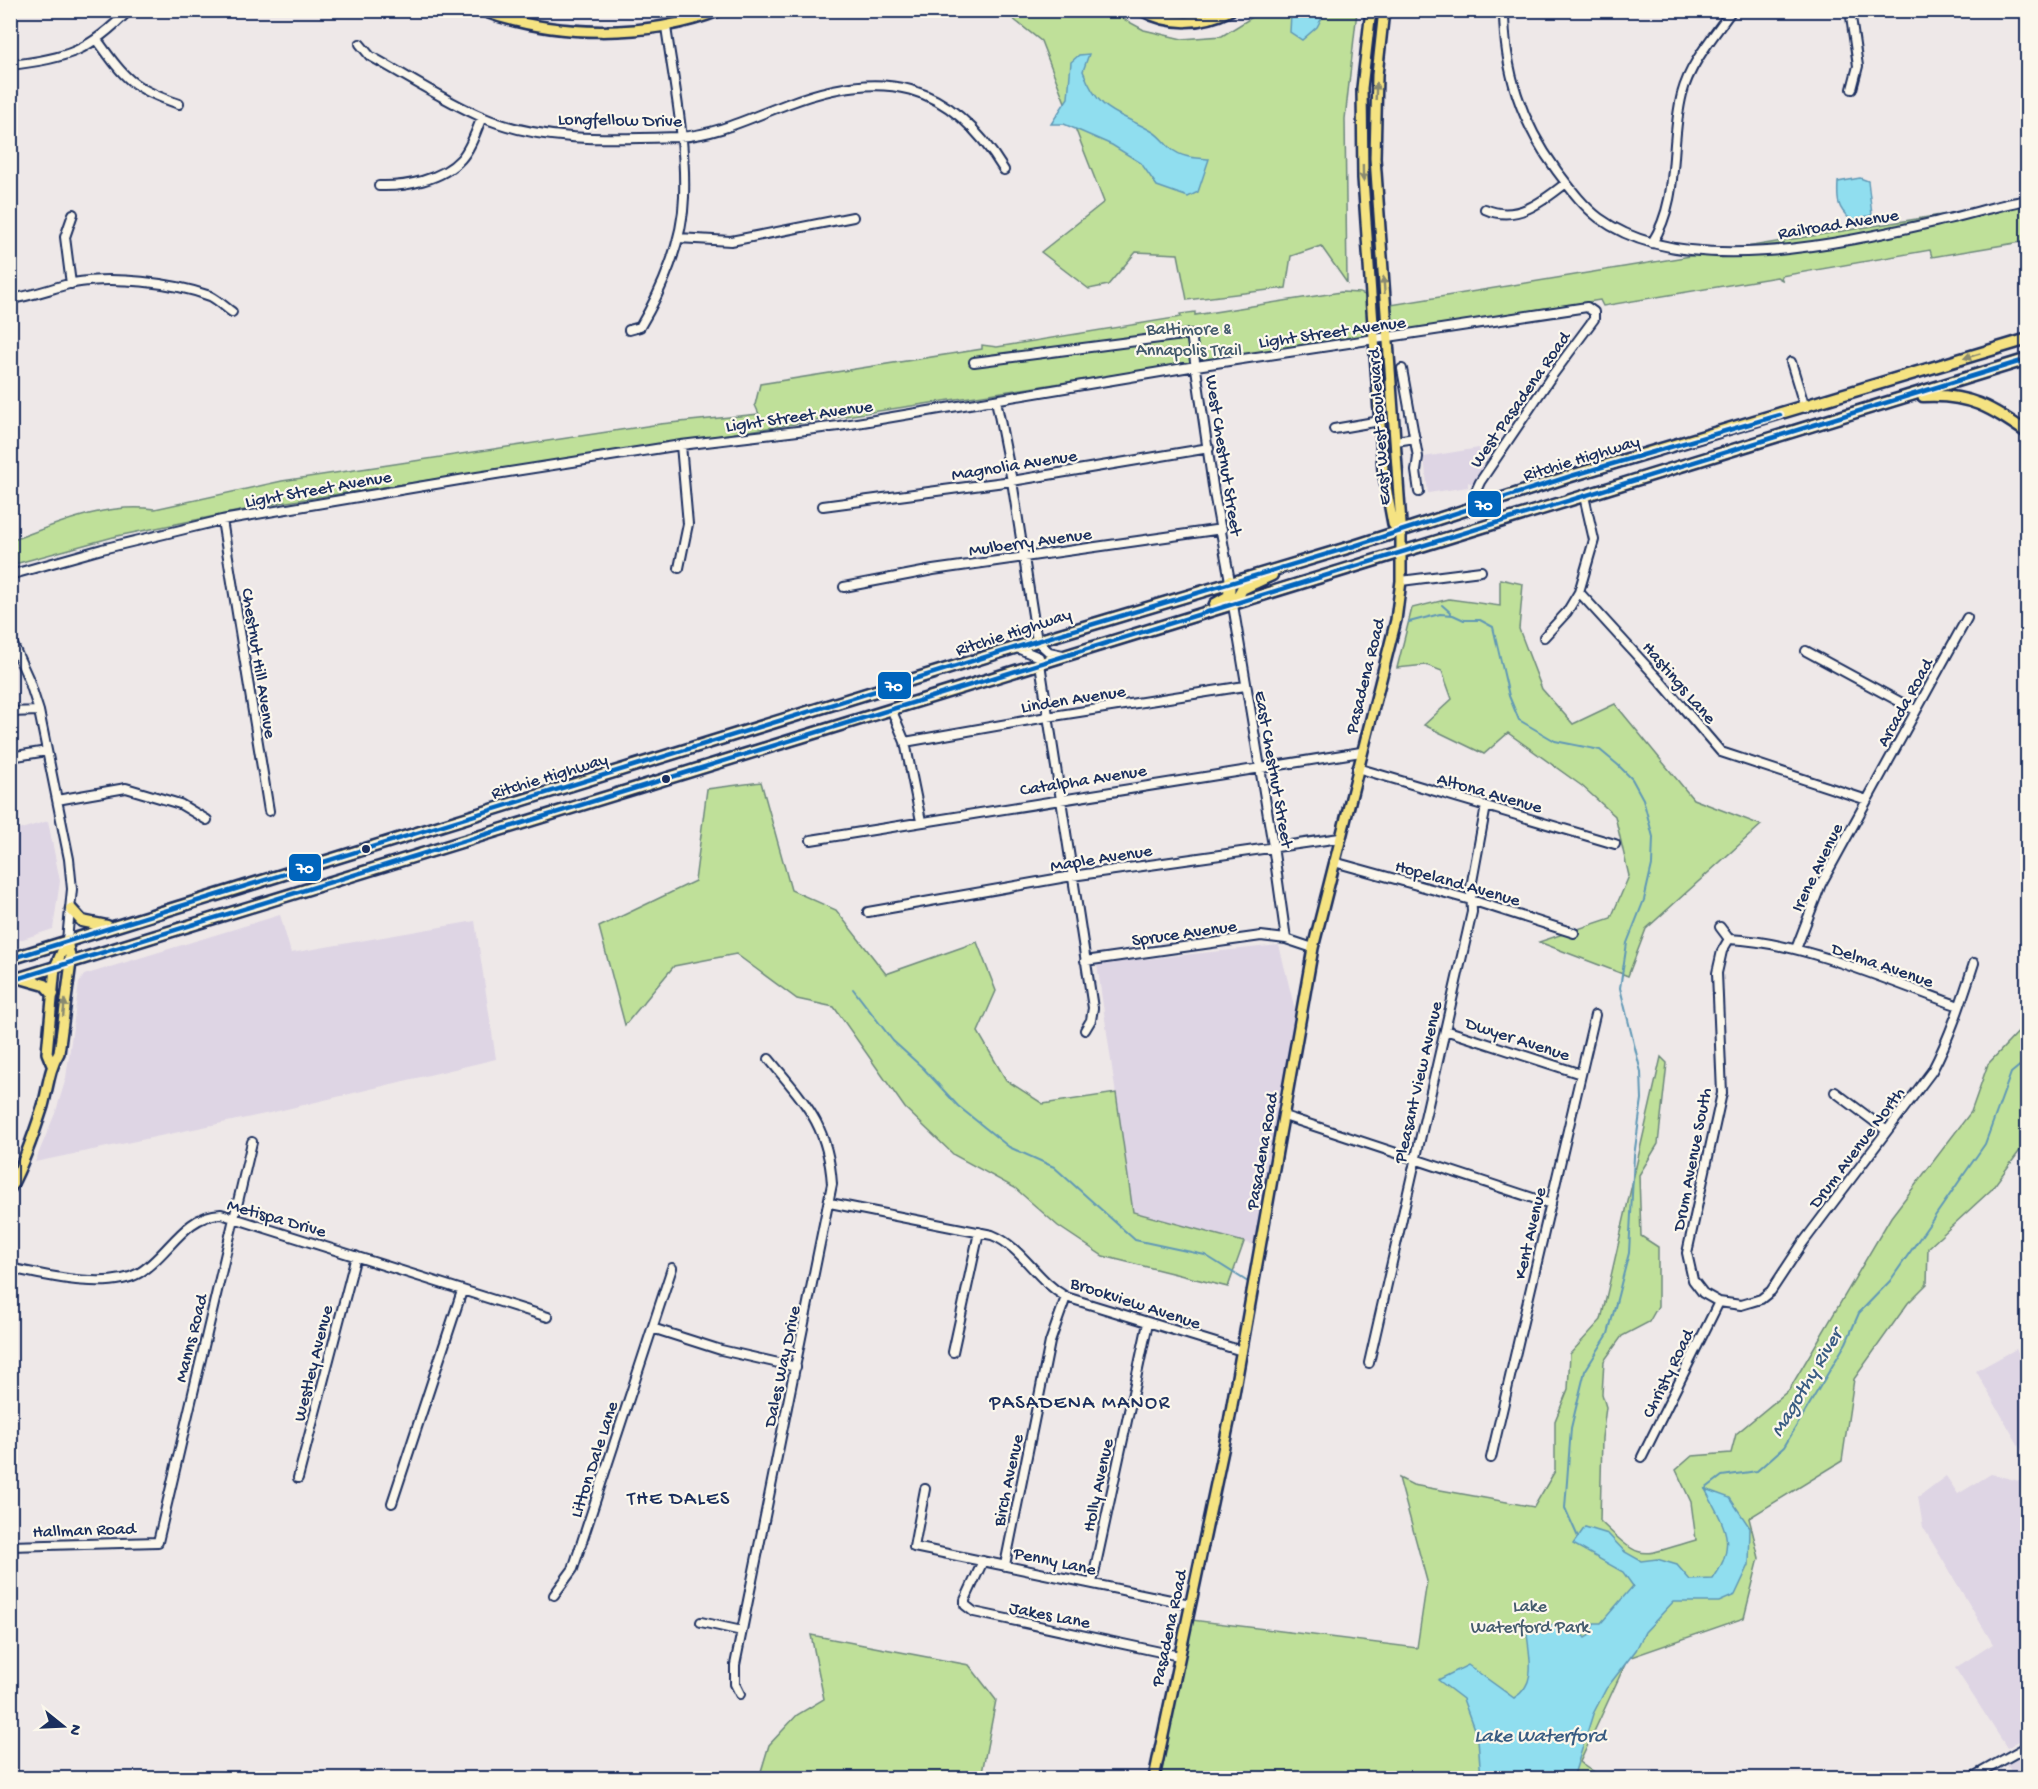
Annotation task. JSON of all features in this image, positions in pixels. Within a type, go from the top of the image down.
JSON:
[{"type":"highway","name":"Ritchie Highway","points":[[10,958],[1230,581],[1399,532],[2028,339]]},
{"type":"highway","points":[[15,980],[2028,359]]},
{"type":"highway","points":[[1902,398],[1942,395],[1971,400],[1995,411],[2028,433]]},
{"type":"highway","points":[[1233,605],[1242,589],[1300,562]]},
{"type":"highway","points":[[1163,627],[1226,600],[1231,591],[1230,581]]},
{"type":"highway","points":[[676,754],[682,775]]},
{"type":"highway","points":[[71,909],[82,921],[113,927]]},
{"type":"highway","points":[[15,980],[45,985],[53,994]]},
{"type":"main road","points":[[480,10],[554,27],[618,31],[666,27],[721,10]]},
{"type":"main road","points":[[1141,10],[1166,20],[1185,22],[1207,20],[1231,10]]},
{"type":"main road","name":"East West Boulevard","points":[[1371,10],[1362,88],[1363,166],[1386,493],[1393,524],[1399,532]]},
{"type":"main road","name":"East West Boulevard","points":[[1384,10],[1377,75],[1374,159],[1396,441],[1401,524],[1399,532]]},
{"type":"main road","name":"Pasadena Road","points":[[1154,1779],[1242,1351],[1313,948],[1361,752],[1391,644],[1401,581],[1399,532]]},
{"type":"main road","points":[[10,1189],[35,1129],[52,1065],[59,1053],[71,962],[67,940]]},
{"type":"main road","points":[[52,1065],[47,1053],[55,967],[67,940]]},
{"type":"street","points":[[10,65],[42,62],[74,53],[98,40],[129,10]]},
{"type":"street","name":"Railroad Avenue","points":[[1504,10],[1505,48],[1517,100],[1531,132],[1585,206],[1621,230],[1652,243],[1672,250],[1697,252],[1786,249],[1839,242],[2028,200]]},
{"type":"street","points":[[1652,243],[1665,220],[1671,198],[1683,92],[1698,60],[1732,10]]},
{"type":"street","points":[[1850,10],[1858,66],[1852,89]]},
{"type":"street","points":[[629,330],[640,327],[647,315],[678,238],[684,198],[682,136],[666,27]]},
{"type":"street","points":[[98,40],[125,78],[147,93],[179,104]]},
{"type":"street","name":"Longfellow Drive","points":[[360,44],[370,56],[482,117],[544,133],[608,137],[682,136],[727,127],[826,89],[874,83],[920,93],[955,112],[985,140],[1004,170]]},
{"type":"street","points":[[379,186],[410,184],[447,170],[461,159],[482,117]]},
{"type":"street","points":[[1485,209],[1497,214],[1517,213],[1542,201],[1566,183]]},
{"type":"street","points":[[71,284],[65,237],[73,214]]},
{"type":"street","points":[[678,238],[731,241],[853,217]]},
{"type":"street","points":[[10,299],[38,295],[71,284],[101,279],[152,283],[210,296],[232,312]]},
{"type":"street","name":"Light Street Avenue","points":[[10,576],[102,549],[222,520],[681,445],[839,426],[1196,366],[1388,339],[1579,307],[1587,307],[1594,312]]},
{"type":"street","name":"West Pasadena Road","points":[[1478,506],[1475,493],[1480,482],[1551,377],[1594,319],[1594,312]]},
{"type":"street","name":"West Chestnut Street","points":[[974,362],[1191,334],[1214,493],[1230,581]]},
{"type":"street","points":[[1791,362],[1805,408]]},
{"type":"street","points":[[1402,369],[1418,457],[1416,471],[1419,492]]},
{"type":"street","points":[[996,400],[1012,481],[1022,558],[1037,641],[1049,652],[1068,657]]},
{"type":"street","points":[[1335,429],[1380,421]]},
{"type":"street","points":[[1396,441],[1415,438]]},
{"type":"street","points":[[679,568],[687,524],[681,445]]},
{"type":"street","name":"Magnolia Avenue","points":[[823,506],[1012,481],[1209,448]]},
{"type":"street","points":[[1544,637],[1567,612],[1579,592],[1594,540],[1584,496]]},
{"type":"street","name":"Chestnut Hill Avenue","points":[[222,520],[269,811]]},
{"type":"street","name":"Mulberry Avenue","points":[[844,588],[933,570],[1222,530]]},
{"type":"street","points":[[1401,581],[1481,571]]},
{"type":"street","name":"Hastings Lane","points":[[1579,592],[1721,752],[1867,800]]},
{"type":"street","name":"East Chestnut Street","points":[[1233,605],[1245,687],[1274,846],[1286,939]]},
{"type":"street","name":"Arcada Road","points":[[1867,800],[1967,618]]},
{"type":"street","points":[[10,638],[29,680],[39,711],[72,875],[67,940]]},
{"type":"street","points":[[1016,648],[1039,657],[1093,1008],[1091,1020],[1085,1030]]},
{"type":"street","points":[[1806,651],[1916,710]]},
{"type":"street","name":"Linden Avenue","points":[[905,742],[1047,717],[1245,687]]},
{"type":"street","points":[[10,712],[39,711]]},
{"type":"street","points":[[891,711],[905,742],[921,821]]},
{"type":"street","points":[[10,757],[47,751]]},
{"type":"street","name":"Catalpha Avenue","points":[[811,840],[1259,766],[1361,752]]},
{"type":"street","name":"Altona Avenue","points":[[1357,768],[1615,844]]},
{"type":"street","points":[[57,800],[126,788],[180,804],[207,820]]},
{"type":"street","name":"Irene Avenue","points":[[1796,949],[1821,884],[1867,800]]},
{"type":"street","name":"Pleasant View Avenue","points":[[1369,1363],[1472,912],[1471,887],[1486,806]]},
{"type":"street","name":"Maple Avenue","points":[[868,912],[1072,876],[1340,838]]},
{"type":"street","name":"Hopeland Avenue","points":[[1334,862],[1471,900],[1574,933]]},
{"type":"street","points":[[1720,927],[1729,939],[1762,942],[1796,949]]},
{"type":"street","name":"Spruce Avenue","points":[[1085,962],[1261,936],[1286,939],[1313,948]]},
{"type":"street","name":"Drum Avenue South","points":[[1719,1302],[1702,1293],[1693,1280],[1688,1253],[1722,1093],[1717,973],[1722,951],[1729,939]]},
{"type":"street","name":"Delma Avenue","points":[[1796,949],[1959,1006]]},
{"type":"street","name":"Drum Avenue North","points":[[1719,1302],[1741,1305],[1761,1299],[1771,1291],[1802,1244],[1932,1071],[1974,963]]},
{"type":"street","name":"Kent Avenue","points":[[1491,1458],[1595,1015]]},
{"type":"street","name":"Dwyer Avenue","points":[[1445,1030],[1581,1074]]},
{"type":"street","name":"Dales Way Drive","points":[[740,1694],[734,1674],[830,1203],[830,1156],[822,1133],[812,1112],[770,1059]]},
{"type":"street","points":[[1835,1092],[1887,1131]]},
{"type":"street","points":[[1284,1116],[1551,1204]]},
{"type":"street","name":"Manns Road","points":[[158,1542],[175,1460],[236,1219],[252,1142]]},
{"type":"street","name":"Brookview Avenue","points":[[830,1203],[979,1232],[1005,1242],[1042,1281],[1066,1297],[1242,1351]]},
{"type":"street","name":"Metispa Drive","points":[[10,1268],[77,1280],[129,1277],[146,1268],[198,1219],[220,1214],[548,1317]]},
{"type":"street","points":[[953,1352],[979,1232]]},
{"type":"street","name":"Westley Avenue","points":[[298,1478],[356,1256]]},
{"type":"street","name":"Litton Dale Lane","points":[[554,1595],[573,1569],[672,1268]]},
{"type":"street","points":[[392,1503],[462,1291]]},
{"type":"street","name":"Birch Avenue","points":[[1005,1565],[1050,1342],[1066,1297]]},
{"type":"street","name":"Christy Road","points":[[1642,1457],[1719,1302]]},
{"type":"street","name":"Holly Avenue","points":[[1092,1583],[1148,1323]]},
{"type":"street","points":[[652,1328],[721,1350],[796,1367]]},
{"type":"street","name":"Penny Lane","points":[[925,1489],[914,1547],[1190,1604]]},
{"type":"street","name":"Hallman Road","points":[[10,1546],[158,1542]]},
{"type":"street","name":"Jakes Lane","points":[[983,1561],[965,1600],[965,1605],[974,1612],[1179,1656]]},
{"type":"street","points":[[701,1622],[742,1631]]},
{"type":"street","points":[[1971,1779],[2028,1746]]},
{"type":"shaded area","points":[[1479,448],[1483,471],[1472,484],[1468,482],[1468,487],[1428,493],[1424,457]]},
{"type":"shaded area","points":[[48,821],[60,881],[53,929],[11,943],[11,832]]},
{"type":"shaded area","points":[[280,915],[291,953],[475,921],[496,1059],[270,1113],[35,1162],[56,1111],[66,1078],[79,983],[84,975]]},
{"type":"shaded area","points":[[1279,945],[1296,1014],[1255,1245],[1133,1212],[1097,964]]},
{"type":"shaded area","points":[[2016,1349],[2027,1366],[2027,1460],[1976,1371]]},
{"type":"shaded area","points":[[1991,1474],[2027,1483],[2027,1736],[2007,1748],[1955,1668],[1993,1644],[1923,1527],[1918,1497],[1946,1476],[1958,1494]]},
{"type":"shaded area","points":[[2027,1752],[2027,1778],[2015,1778],[2006,1763]]},
{"type":"green space","points":[[1003,11],[1109,11],[1144,30],[1182,39],[1222,36],[1262,11],[1357,11],[1345,119],[1347,283],[1321,246],[1291,256],[1286,288],[1187,300],[1178,254],[1136,252],[1108,285],[1089,289],[1041,252],[1104,202],[1041,41]]},
{"type":"green space","name":"Baltimore & Annapolis Trail","points":[[2027,201],[2027,241],[1932,257],[1930,250],[1781,276],[1782,280],[1777,277],[1603,306],[1600,300],[274,504],[117,536],[11,565],[10,541],[81,516],[118,509],[155,509],[282,481],[660,424],[759,414],[755,405],[760,384],[982,349],[982,345],[997,347],[1181,317],[1180,314],[1195,312],[1195,315],[1341,292],[1360,293],[1391,305]]},
{"type":"green space","points":[[1500,579],[1523,584],[1519,629],[1542,689],[1573,724],[1615,704],[1693,799],[1761,825],[1646,929],[1628,976],[1539,942],[1611,918],[1629,876],[1615,816],[1582,786],[1508,733],[1484,754],[1424,725],[1452,699],[1442,671],[1426,665],[1397,668],[1412,608],[1449,599],[1500,606]]},
{"type":"green space","points":[[761,782],[791,890],[836,910],[886,974],[977,942],[996,991],[978,1032],[1006,1080],[1043,1104],[1116,1093],[1133,1212],[1244,1242],[1228,1287],[1103,1256],[1058,1226],[1015,1188],[954,1155],[905,1108],[834,1007],[797,999],[736,954],[674,966],[625,1025],[599,927],[695,881],[707,789]]},
{"type":"green space","name":"Lake Waterford Park","points":[[2027,1023],[2027,1141],[1991,1190],[1928,1248],[1927,1284],[1908,1303],[1854,1379],[1842,1461],[1749,1518],[1759,1558],[1744,1618],[1628,1658],[1580,1762],[1603,1778],[1160,1778],[1192,1620],[1417,1648],[1427,1581],[1399,1478],[1413,1485],[1534,1507],[1555,1471],[1555,1421],[1568,1389],[1570,1354],[1601,1320],[1661,1057],[1667,1063],[1658,1144],[1639,1175],[1641,1236],[1658,1247],[1658,1306],[1649,1322],[1622,1336],[1604,1361],[1602,1394],[1606,1407],[1602,1438],[1600,1521],[1626,1544],[1643,1553],[1663,1550],[1696,1540],[1691,1502],[1676,1470],[1692,1456],[1731,1453],[1736,1434],[1789,1390],[1891,1217],[1971,1112],[1988,1064]]},
{"type":"green space","points":[[811,1635],[969,1665],[996,1700],[981,1778],[759,1778],[769,1745],[797,1715],[824,1699]]},
{"type":"water","points":[[1295,10],[1325,12],[1317,27],[1302,40],[1290,32],[1291,14]]},
{"type":"water","points":[[1089,54],[1083,71],[1089,85],[1103,104],[1158,135],[1179,154],[1209,159],[1198,192],[1188,197],[1157,186],[1141,163],[1112,145],[1064,124],[1051,124],[1068,98],[1071,62],[1079,55]]},
{"type":"water","points":[[1860,178],[1868,181],[1872,215],[1851,220],[1843,212],[1839,203],[1838,182]]},
{"type":"water","name":"Lake Waterford","points":[[1705,1489],[1730,1498],[1750,1528],[1749,1565],[1735,1595],[1719,1602],[1673,1602],[1645,1632],[1636,1650],[1606,1689],[1593,1714],[1573,1778],[1481,1778],[1478,1740],[1463,1699],[1438,1680],[1468,1665],[1514,1698],[1522,1692],[1529,1677],[1527,1633],[1540,1623],[1577,1628],[1585,1638],[1590,1635],[1594,1623],[1601,1623],[1633,1586],[1623,1572],[1573,1544],[1585,1527],[1608,1534],[1625,1552],[1641,1561],[1657,1559],[1677,1565],[1690,1580],[1713,1579],[1721,1566],[1727,1544],[1722,1524]]},
{"type":"waterway","points":[[1442,605],[1451,613]]},
{"type":"waterway","points":[[1409,622],[1440,614],[1453,615],[1464,620],[1480,620],[1493,627],[1509,696],[1519,720],[1555,741],[1600,750],[1618,765],[1632,779],[1643,799],[1653,837],[1652,865],[1644,900],[1627,943],[1620,988],[1641,1072],[1642,1099],[1634,1156],[1629,1253],[1608,1334],[1585,1371],[1571,1428],[1565,1508],[1578,1537]]},
{"type":"waterway","points":[[853,989],[893,1041],[923,1068],[958,1106],[1009,1147],[1054,1167],[1135,1240],[1205,1255],[1248,1282]]},
{"type":"waterway","name":"Magothy River","points":[[1707,1491],[1705,1489],[1722,1476],[1757,1471],[1784,1447],[1846,1343],[1859,1313],[1890,1281],[1985,1144],[2011,1073],[2028,1059]]},
{"type":"transit line","name":"70","points":[[10,981],[2028,359]]},
{"type":"transit line","name":"70","points":[[10,959],[1037,641],[1354,546],[1571,476],[1780,415]]},
{"type":"district","name":"PASADENA MANOR","points":[[1080,1401]]},
{"type":"district","name":"THE DALES","points":[[679,1497]]}]
